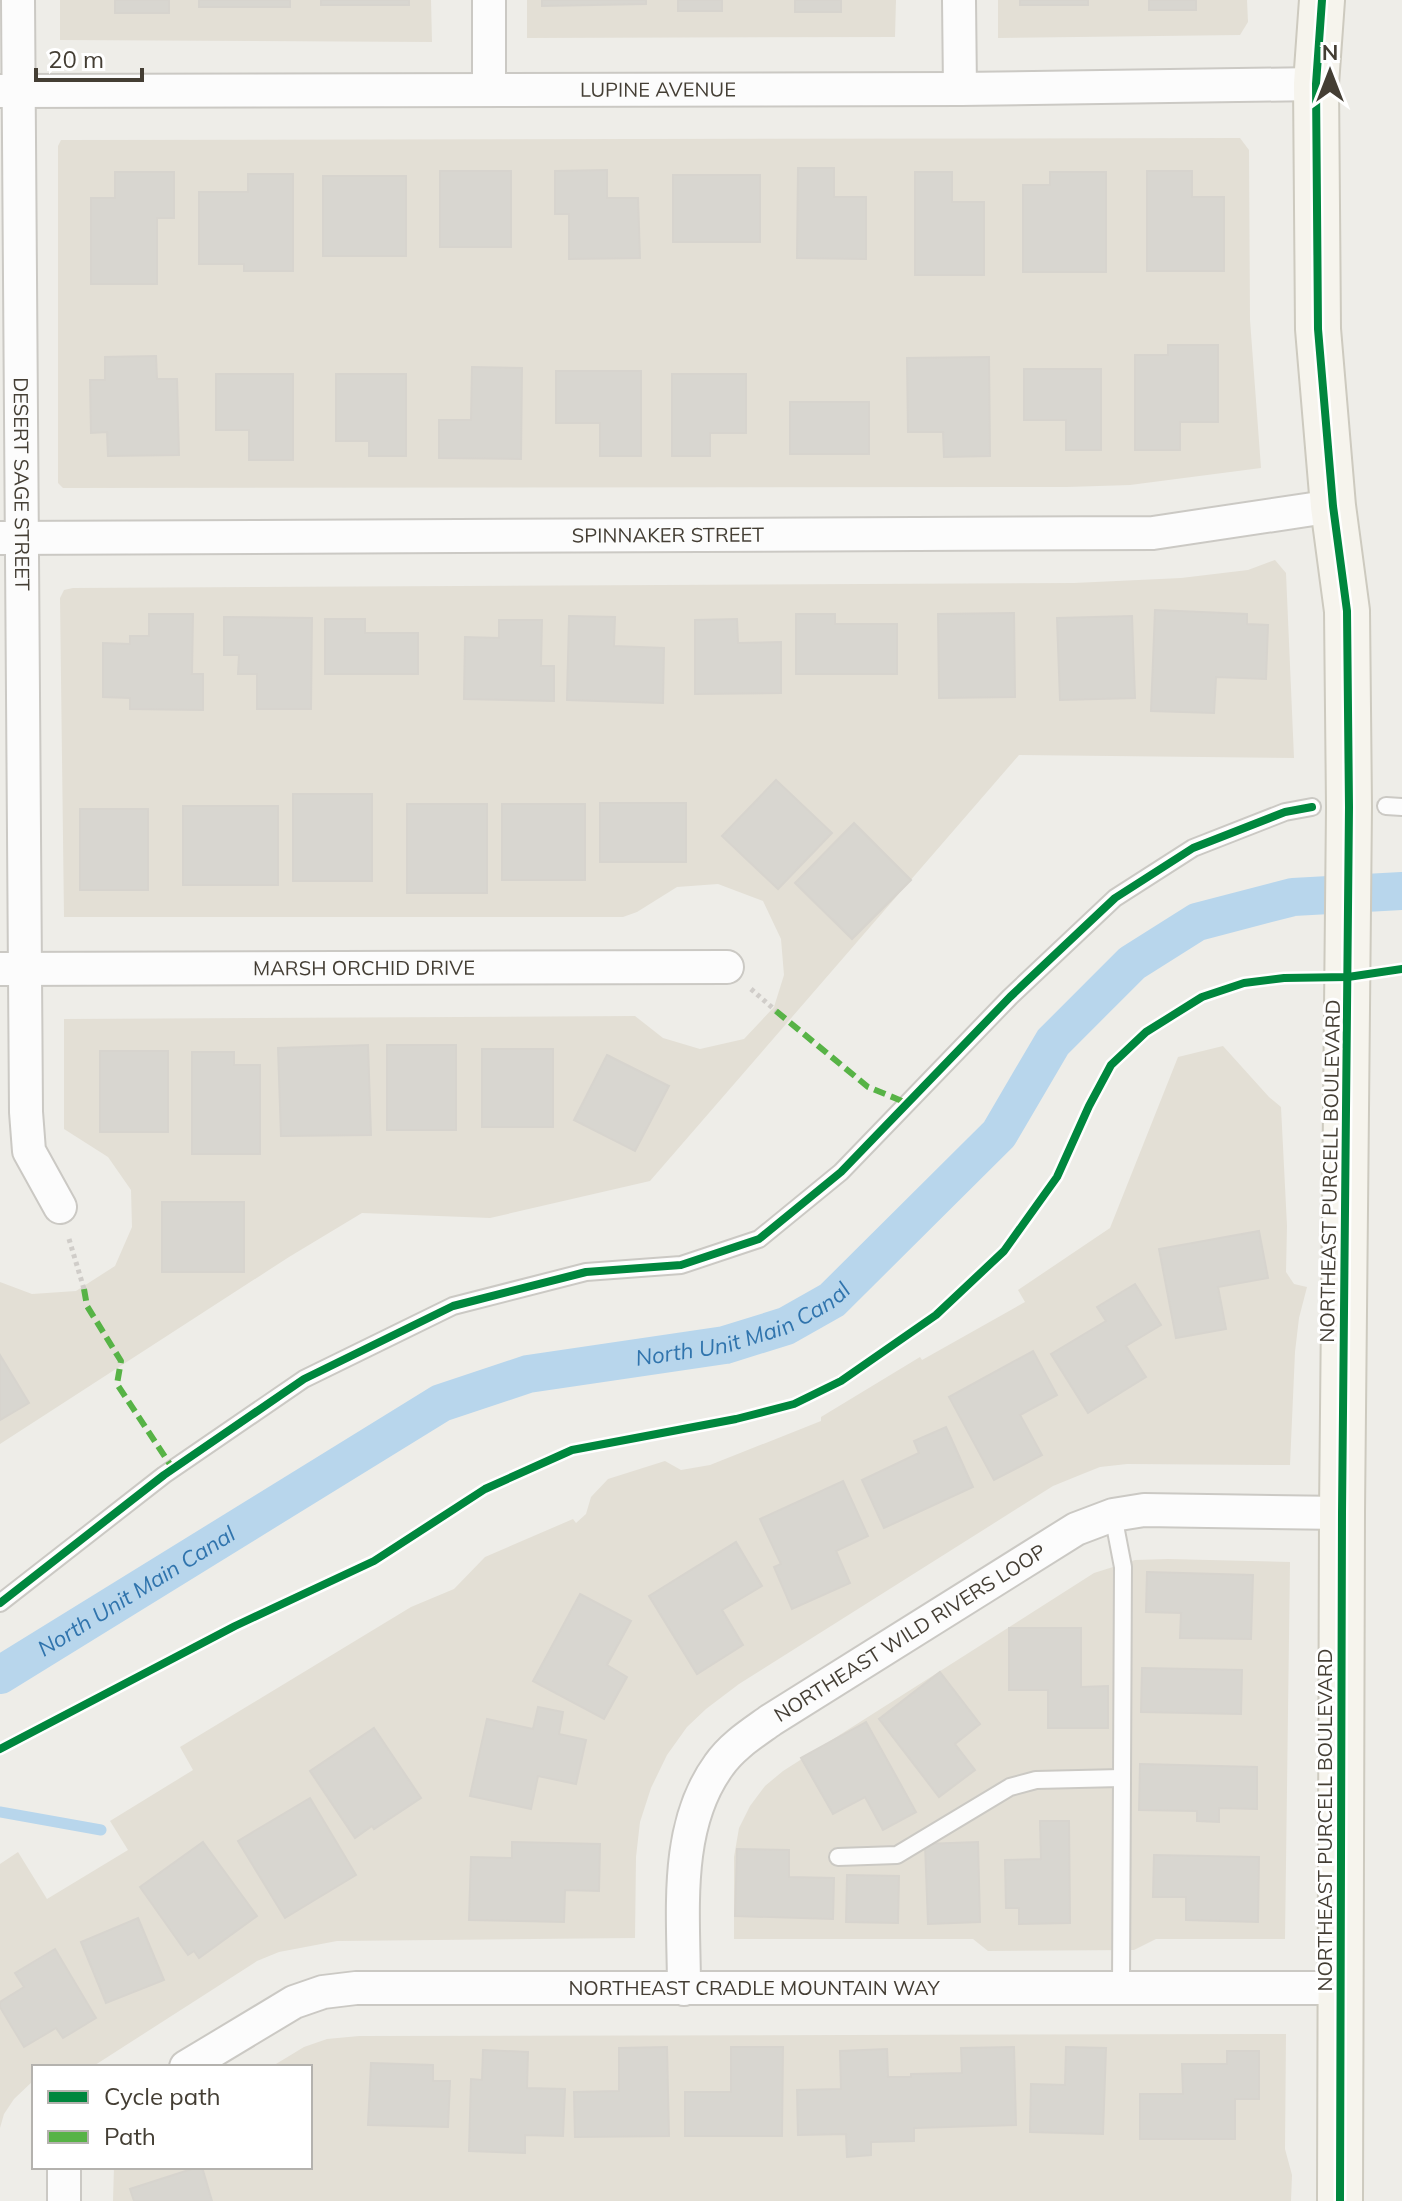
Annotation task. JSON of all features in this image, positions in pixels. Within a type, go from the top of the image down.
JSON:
[{"type":"street","name":"DESERT SAGE STREET","points":[[18,0],[10,91],[13,968],[29,1151],[60,1207]]},
{"type":"street","points":[[489,0],[489,90]]},
{"type":"street","points":[[959,0],[960,89]]},
{"type":"street","name":"NORTHEAST PURCELL BOULEVARD","points":[[1322,0],[1316,84],[1318,329],[1333,506],[1347,611],[1362,811],[1348,963],[1342,1513],[1340,2201]]},
{"type":"street","name":"LUPINE AVENUE","points":[[10,91],[960,89],[1316,84]]},
{"type":"street","name":"SPINNAKER STREET","points":[[10,538],[1153,533],[1333,506]]},
{"type":"street","name":"MARSH ORCHID DRIVE","points":[[13,968],[727,967]]},
{"type":"street","name":"NORTHEAST WILD RIVERS LOOP","points":[[684,1989],[685,1863],[700,1799],[719,1764],[742,1741],[771,1720],[1076,1529],[1113,1515],[1144,1510],[1342,1513]]},
{"type":"street","name":"NORTHEAST CRADLE MOUNTAIN WAY","points":[[189,2065],[282,2009],[323,1992],[356,1988],[1341,1988]]},
{"type":"street","points":[[64,2169],[64,2201]]},
{"type":"lane","points":[[0,1603],[164,1475],[304,1379],[453,1306],[586,1272],[681,1265],[759,1239],[841,1172],[1010,997],[1115,898],[1193,848],[1285,812],[1362,811]]},
{"type":"lane","points":[[1113,1515],[1123,1567],[1121,1987]]},
{"type":"lane","points":[[838,1857],[897,1855],[1010,1787],[1036,1780],[1121,1778]]},
{"type":"path","points":[[60,1207],[84,1289]]},
{"type":"shaded area","points":[[60,0],[431,0],[432,42],[60,40]]},
{"type":"shaded area","points":[[527,0],[896,0],[895,37],[527,38]]},
{"type":"shaded area","points":[[998,0],[1247,0],[1248,22],[1240,35],[998,38]]},
{"type":"shaded area","points":[[1240,138],[1249,150],[1250,320],[1261,468],[1130,485],[1067,487],[63,488],[58,483],[58,146],[61,140]]},
{"type":"shaded area","points":[[1275,560],[1286,573],[1294,758],[1019,755],[650,1181],[490,1218],[362,1213],[0,1444],[0,1282],[32,1294],[76,1291],[115,1266],[132,1227],[131,1190],[108,1157],[64,1129],[64,1019],[635,1016],[663,1038],[700,1049],[744,1039],[774,1007],[784,975],[781,939],[763,901],[718,884],[677,887],[637,912],[623,917],[64,917],[60,598],[64,590],[1074,583],[1181,578],[1248,570]]},
{"type":"shaded area","points":[[1223,1046],[1281,1107],[1286,1272],[1294,1284],[1307,1287],[1295,1352],[1290,1465],[1127,1464],[1100,1467],[1053,1486],[739,1684],[687,1727],[667,1755],[651,1788],[640,1822],[636,1857],[635,1938],[337,1941],[279,1952],[257,1961],[95,2065],[32,2065],[32,2082],[14,2099],[4,2114],[0,2128],[0,1864],[18,1852],[47,1899],[128,1850],[110,1821],[193,1770],[180,1747],[411,1607],[454,1589],[485,1557],[573,1519],[576,1523],[586,1514],[591,1497],[608,1479],[665,1461],[681,1470],[710,1465],[821,1421],[821,1417],[920,1357],[922,1360],[1025,1302],[1018,1290],[1110,1228],[1178,1057]]},
{"type":"shaded area","points":[[1135,1560],[1290,1562],[1285,1939],[1156,1939],[1134,1950],[988,1951],[973,1939],[734,1939],[734,1857],[739,1828],[765,1786],[783,1771],[1094,1573]]},
{"type":"shaded area","points":[[1286,2034],[1285,2149],[1292,2175],[1291,2201],[113,2201],[114,2169],[312,2169],[312,2065],[274,2065],[304,2047],[327,2039],[359,2036]]},
{"type":"building","points":[[115,0],[169,0],[169,13],[115,13]]},
{"type":"building","points":[[199,0],[290,0],[290,7],[199,7]]},
{"type":"building","points":[[321,0],[409,0],[409,5],[321,5]]},
{"type":"building","points":[[542,0],[646,0],[646,4],[542,6]]},
{"type":"building","points":[[678,0],[722,0],[722,11],[678,11]]},
{"type":"building","points":[[795,0],[841,0],[841,12],[795,12]]},
{"type":"building","points":[[1020,0],[1088,0],[1088,5],[1020,5]]},
{"type":"building","points":[[1149,0],[1196,0],[1196,10],[1149,10]]},
{"type":"building","points":[[798,168],[834,168],[834,197],[866,197],[866,259],[797,258]]},
{"type":"building","points":[[607,170],[607,198],[638,198],[640,258],[569,259],[569,214],[555,214],[555,171]]},
{"type":"building","points":[[440,171],[511,171],[511,247],[440,247]]},
{"type":"building","points":[[1147,171],[1192,171],[1192,197],[1224,197],[1224,271],[1147,271]]},
{"type":"building","points":[[115,172],[174,172],[174,218],[157,218],[157,284],[91,284],[91,198],[115,198]]},
{"type":"building","points":[[915,172],[952,172],[952,202],[984,202],[984,275],[915,275]]},
{"type":"building","points":[[1050,172],[1106,172],[1106,272],[1023,272],[1023,185],[1050,185]]},
{"type":"building","points":[[248,174],[293,174],[293,271],[244,271],[244,264],[199,264],[199,192],[248,192]]},
{"type":"building","points":[[673,175],[760,175],[760,242],[673,242]]},
{"type":"building","points":[[323,176],[406,176],[406,256],[323,256]]},
{"type":"building","points":[[1168,345],[1218,345],[1218,422],[1180,422],[1180,450],[1135,450],[1135,355],[1168,355]]},
{"type":"building","points":[[156,356],[157,379],[177,379],[179,455],[108,456],[107,432],[91,433],[90,380],[105,380],[105,357]]},
{"type":"building","points":[[989,357],[990,456],[944,457],[943,432],[908,432],[907,358]]},
{"type":"building","points":[[472,367],[522,368],[521,459],[439,458],[439,420],[471,420]]},
{"type":"building","points":[[1024,369],[1101,369],[1101,450],[1066,450],[1066,420],[1024,420]]},
{"type":"building","points":[[556,371],[641,371],[641,456],[600,456],[600,423],[556,423]]},
{"type":"building","points":[[216,374],[293,374],[293,460],[249,460],[249,430],[216,430]]},
{"type":"building","points":[[336,374],[406,374],[406,456],[369,456],[369,441],[336,441]]},
{"type":"building","points":[[672,374],[746,374],[746,433],[710,433],[710,456],[672,456]]},
{"type":"building","points":[[790,402],[869,402],[869,454],[790,454]]},
{"type":"building","points":[[1155,610],[1247,614],[1247,624],[1268,625],[1266,679],[1216,677],[1214,713],[1151,711]]},
{"type":"building","points":[[1014,613],[1015,697],[939,698],[938,614]]},
{"type":"building","points":[[149,614],[193,614],[192,674],[203,674],[203,710],[130,709],[130,698],[103,697],[103,643],[130,644],[130,636],[149,636]]},
{"type":"building","points":[[796,614],[835,614],[835,624],[897,624],[897,674],[796,674]]},
{"type":"building","points":[[569,616],[615,617],[614,646],[664,648],[663,703],[567,700]]},
{"type":"building","points":[[1132,616],[1135,698],[1060,700],[1057,618]]},
{"type":"building","points":[[224,617],[312,618],[311,709],[257,709],[257,674],[238,674],[239,655],[224,655]]},
{"type":"building","points":[[325,619],[365,619],[365,633],[418,633],[418,674],[325,674]]},
{"type":"building","points":[[737,619],[738,643],[781,642],[781,693],[695,694],[695,620]]},
{"type":"building","points":[[499,620],[542,620],[541,666],[554,666],[554,701],[464,699],[465,637],[499,638]]},
{"type":"building","points":[[776,780],[832,833],[778,889],[722,836]]},
{"type":"building","points":[[293,794],[372,794],[372,881],[293,881]]},
{"type":"building","points":[[600,803],[686,803],[686,862],[600,862]]},
{"type":"building","points":[[407,804],[487,804],[487,893],[407,893]]},
{"type":"building","points":[[502,804],[585,804],[585,880],[502,880]]},
{"type":"building","points":[[183,806],[278,806],[278,885],[183,885]]},
{"type":"building","points":[[80,809],[148,809],[148,890],[80,890]]},
{"type":"building","points":[[854,823],[911,880],[852,939],[795,883]]},
{"type":"building","points":[[368,1045],[371,1135],[281,1136],[278,1048]]},
{"type":"building","points":[[387,1045],[456,1045],[456,1130],[387,1130]]},
{"type":"building","points":[[482,1049],[553,1049],[553,1127],[482,1127]]},
{"type":"building","points":[[100,1051],[168,1051],[168,1132],[100,1132]]},
{"type":"building","points":[[192,1052],[234,1052],[234,1065],[260,1065],[260,1154],[192,1154]]},
{"type":"building","points":[[607,1055],[669,1086],[635,1151],[574,1120]]},
{"type":"building","points":[[162,1202],[244,1202],[244,1272],[162,1272]]},
{"type":"building","points":[[1259,1231],[1268,1278],[1218,1287],[1226,1329],[1176,1338],[1159,1249]]},
{"type":"building","points":[[1135,1284],[1161,1325],[1126,1346],[1146,1377],[1088,1413],[1051,1354],[1106,1321],[1097,1307]]},
{"type":"building","points":[[1033,1351],[1057,1395],[1020,1415],[1042,1455],[994,1480],[949,1397]]},
{"type":"building","points":[[0,1355],[29,1403],[0,1420]]},
{"type":"building","points":[[946,1427],[973,1487],[884,1528],[862,1480],[919,1453],[914,1441]]},
{"type":"building","points":[[843,1481],[868,1536],[836,1551],[850,1583],[792,1609],[774,1567],[781,1564],[760,1519]]},
{"type":"building","points":[[736,1542],[762,1586],[722,1610],[743,1645],[697,1674],[649,1596]]},
{"type":"building","points":[[1147,1572],[1253,1575],[1251,1639],[1180,1638],[1181,1613],[1146,1612]]},
{"type":"building","points":[[580,1594],[631,1621],[607,1665],[627,1677],[604,1719],[533,1681]]},
{"type":"building","points":[[1009,1628],[1081,1628],[1081,1687],[1108,1686],[1108,1728],[1048,1728],[1048,1690],[1009,1690]]},
{"type":"building","points":[[1142,1668],[1242,1670],[1241,1714],[1141,1712]]},
{"type":"building","points":[[940,1672],[980,1724],[955,1744],[975,1770],[939,1797],[879,1719]]},
{"type":"building","points":[[538,1707],[563,1712],[559,1734],[586,1740],[576,1784],[538,1776],[531,1809],[470,1796],[487,1719],[533,1729]]},
{"type":"building","points":[[866,1722],[916,1812],[883,1830],[865,1797],[833,1814],[801,1758]]},
{"type":"building","points":[[374,1728],[421,1798],[355,1838],[310,1771]]},
{"type":"building","points":[[1140,1764],[1257,1767],[1257,1809],[1219,1808],[1219,1822],[1197,1821],[1197,1811],[1139,1810]]},
{"type":"building","points":[[310,1798],[356,1875],[285,1918],[238,1841]]},
{"type":"building","points":[[1040,1821],[1069,1821],[1070,1923],[1019,1924],[1019,1908],[1006,1908],[1005,1860],[1041,1859]]},
{"type":"building","points":[[203,1842],[257,1916],[199,1958],[194,1951],[188,1955],[140,1887]]},
{"type":"building","points":[[512,1842],[600,1844],[599,1891],[565,1890],[564,1922],[469,1920],[471,1857],[512,1858]]},
{"type":"building","points":[[978,1842],[980,1922],[928,1924],[925,1844]]},
{"type":"building","points":[[737,1849],[789,1850],[789,1877],[834,1878],[833,1919],[735,1916]]},
{"type":"building","points":[[1154,1855],[1259,1857],[1258,1922],[1186,1920],[1186,1897],[1153,1897]]},
{"type":"building","points":[[847,1875],[899,1876],[898,1923],[846,1922]]},
{"type":"building","points":[[138,1918],[164,1980],[106,2003],[81,1942]]},
{"type":"building","points":[[55,1949],[96,2018],[63,2038],[56,2028],[24,2047],[0,2002],[24,1987],[15,1973]]},
{"type":"building","points":[[667,2047],[669,2136],[575,2137],[574,2092],[619,2091],[619,2048]]},
{"type":"building","points":[[731,2047],[783,2047],[782,2136],[685,2136],[685,2092],[731,2092]]},
{"type":"building","points":[[1014,2047],[1016,2125],[914,2128],[914,2141],[871,2142],[871,2155],[847,2157],[846,2134],[798,2135],[797,2090],[841,2089],[840,2051],[887,2049],[888,2077],[911,2077],[911,2074],[962,2073],[961,2048]]},
{"type":"building","points":[[1066,2047],[1106,2048],[1103,2134],[1030,2132],[1031,2084],[1065,2085]]},
{"type":"building","points":[[483,2050],[528,2052],[527,2088],[565,2089],[563,2136],[525,2135],[525,2153],[469,2151],[471,2079],[482,2080]]},
{"type":"building","points":[[1227,2051],[1259,2051],[1259,2099],[1235,2099],[1235,2139],[1140,2139],[1140,2094],[1183,2094],[1182,2064],[1227,2064]]},
{"type":"building","points":[[371,2063],[433,2065],[433,2081],[450,2081],[448,2127],[368,2125]]},
{"type":"building","points":[[192,2169],[203,2169],[212,2201],[134,2201],[130,2189]]},
{"type":"waterway","name":"North Unit Main Canal","points":[[0,1675],[441,1403],[528,1374],[725,1345],[786,1326],[832,1300],[999,1134],[1053,1042],[1132,963],[1197,922],[1293,897],[1402,891]]},
{"type":"waterway","points":[[0,1812],[101,1830]]},
{"type":"marked path","points":[[776,1011],[868,1087],[907,1103]]},
{"type":"marked path","points":[[84,1289],[87,1306],[121,1361],[117,1384],[173,1469]]},
{"type":"cycle path","points":[[1322,0],[1316,84],[1318,329],[1333,506],[1347,611],[1349,807],[1342,1513],[1340,2201]]},
{"type":"cycle path","points":[[0,1603],[164,1475],[304,1379],[453,1306],[586,1272],[681,1265],[759,1239],[841,1172],[1010,997],[1115,898],[1193,848],[1285,812],[1312,807]]},
{"type":"cycle path","points":[[0,1749],[235,1626],[374,1561],[485,1489],[572,1450],[736,1419],[794,1404],[841,1381],[936,1315],[1004,1251],[1057,1177],[1111,1065],[1146,1032],[1202,997],[1244,983],[1284,978],[1348,977],[1402,969]]}]
